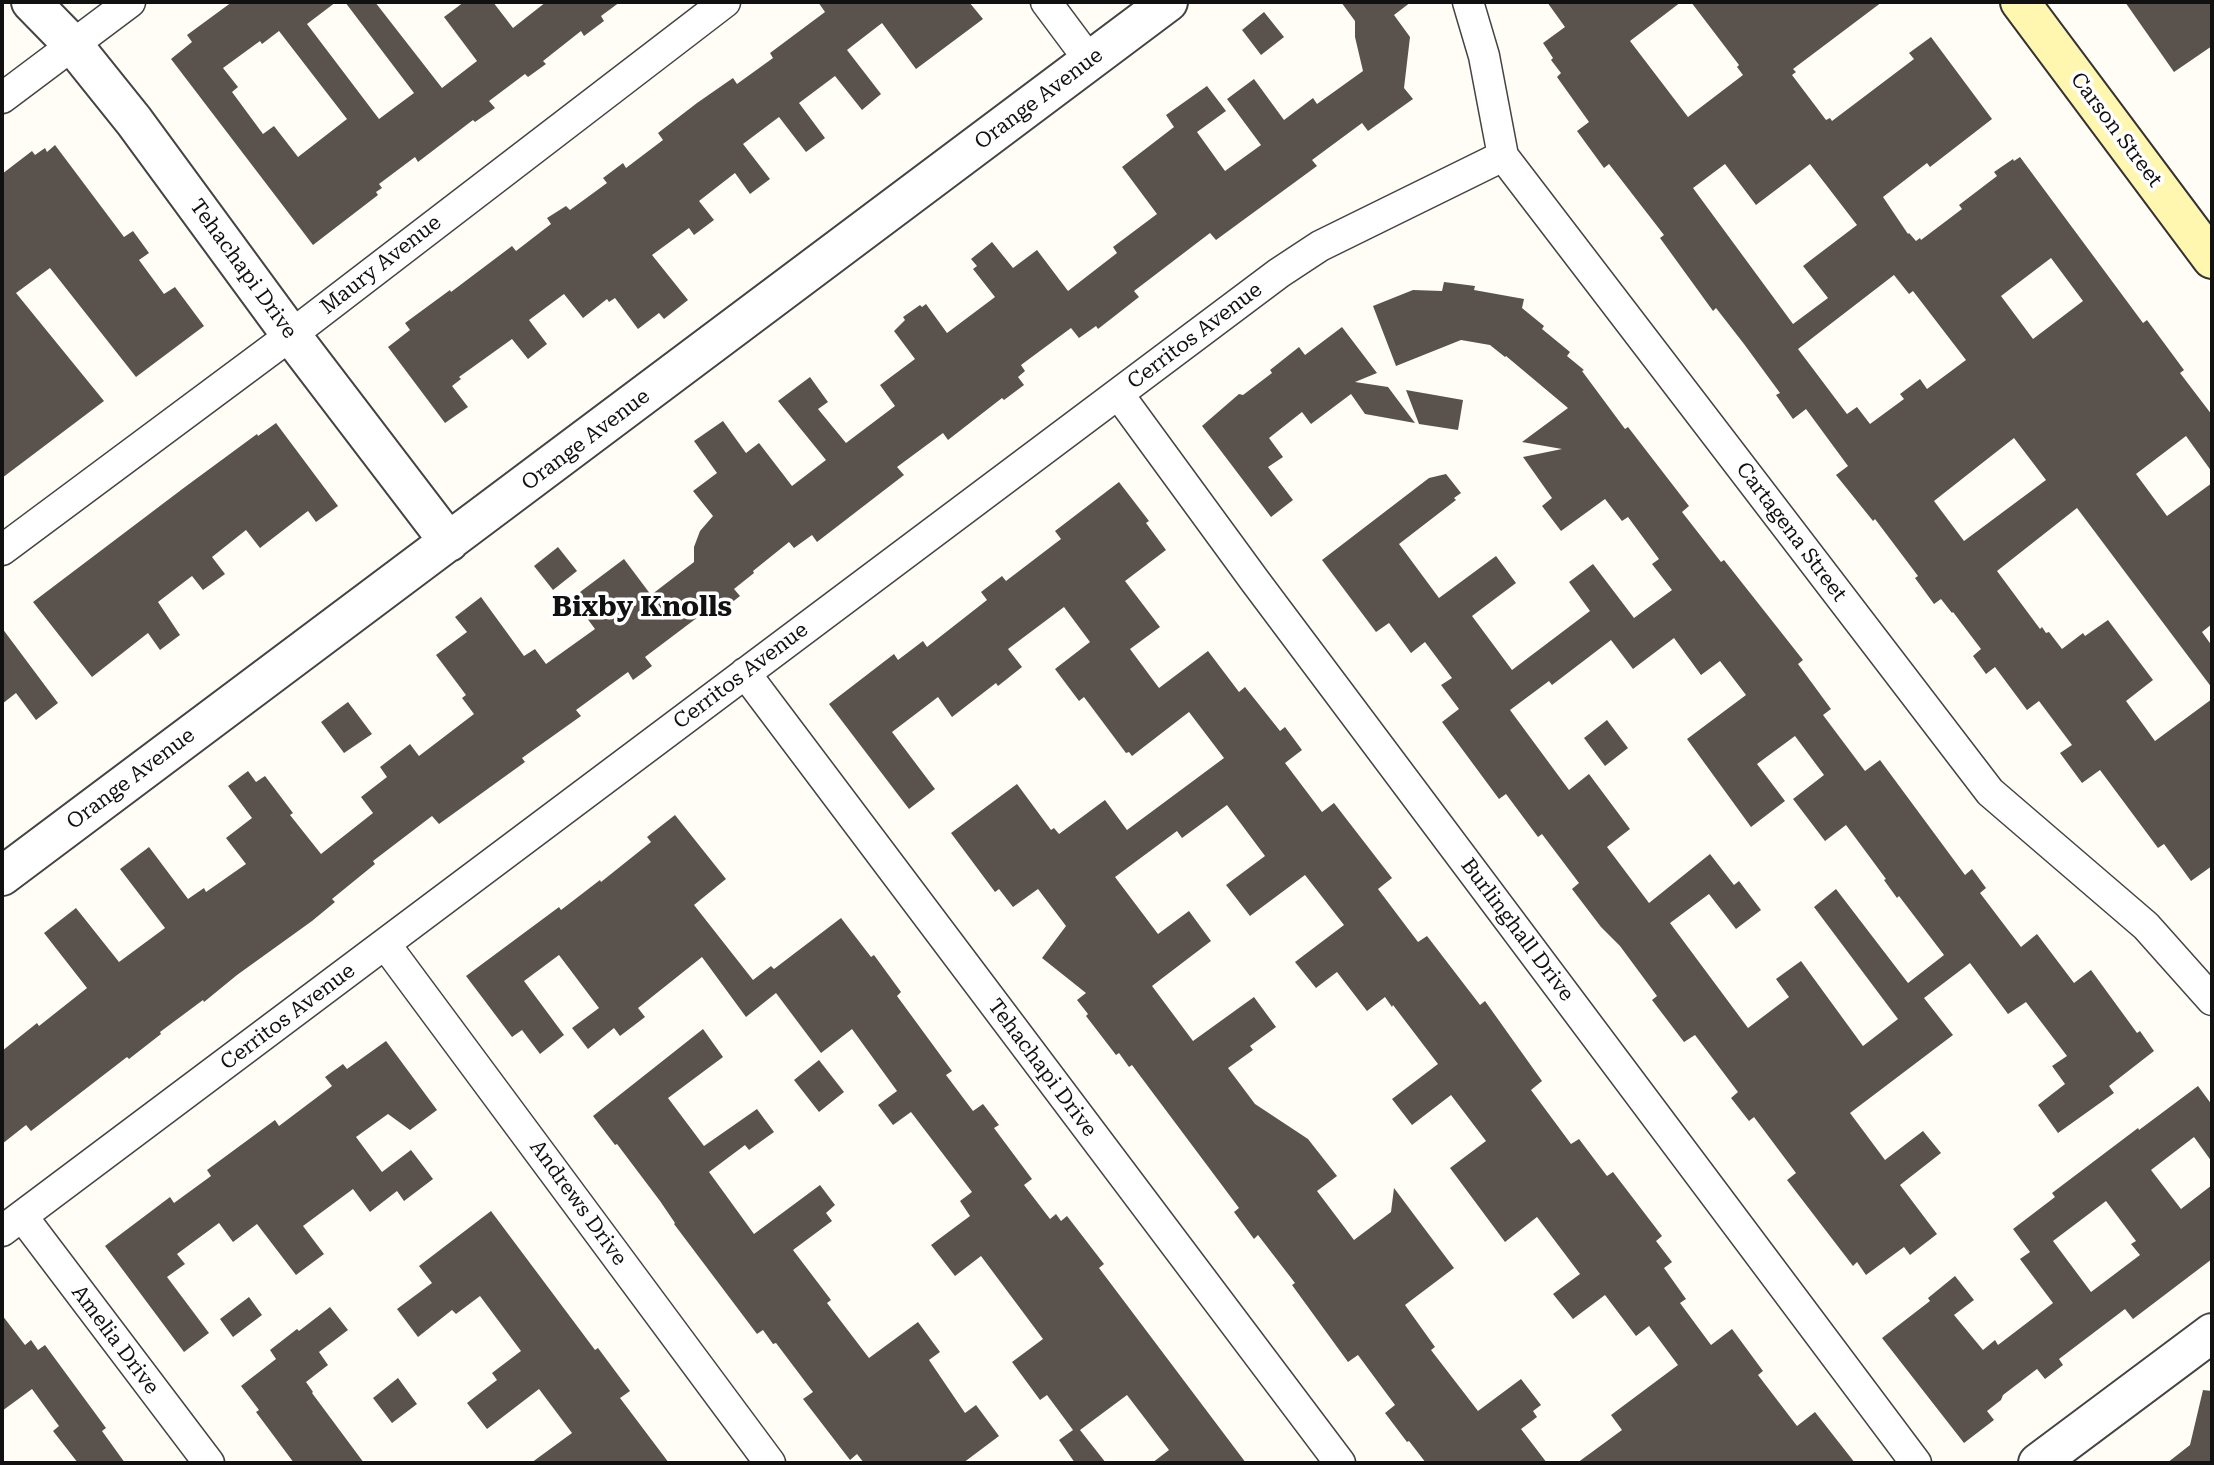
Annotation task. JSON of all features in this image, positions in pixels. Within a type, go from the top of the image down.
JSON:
[{"type":"main road","name":"Carson Street","points":[[2020,2],[2212,259]]},
{"type":"street","name":"Tehachapi Drive","points":[[31,2],[74,45],[134,121],[291,335],[449,542]]},
{"type":"street","points":[[2,98],[130,2]]},
{"type":"street","name":"Maury Avenue","points":[[2,550],[291,335],[725,2]]},
{"type":"street","points":[[1046,2],[1090,61]]},
{"type":"street","name":"Orange Avenue","points":[[2,876],[1168,2]]},
{"type":"street","name":"Cartagena Street","points":[[1468,2],[1484,56],[1503,156],[1990,792],[2146,926],[2212,1000]]},
{"type":"street","name":"Cerritos Avenue","points":[[12,1224],[1279,273],[1320,246],[1503,156]]},
{"type":"street","name":"Burlinghall Drive","points":[[1119,395],[1255,581],[1916,1463]]},
{"type":"street","name":"Tehachapi Drive","points":[[745,673],[1340,1463]]},
{"type":"street","name":"Andrews Drive","points":[[385,944],[770,1463]]},
{"type":"street","name":"Amelia Drive","points":[[12,1224],[209,1463]]},
{"type":"street","points":[[2039,1463],[2212,1332]]},
{"type":"building","points":[[232,2],[336,2],[307,24],[379,119],[414,93],[345,2],[375,2],[442,88],[477,61],[444,17],[464,2],[493,2],[513,28],[546,2],[620,2],[601,16],[604,21],[584,36],[581,31],[543,61],[546,64],[528,77],[525,74],[489,101],[495,108],[475,122],[473,120],[418,162],[415,157],[379,184],[382,188],[376,192],[378,195],[313,245],[171,59],[192,42],[187,35]],"holes":[[[279,31],[347,119],[298,157],[274,126],[263,134],[232,92],[238,87],[223,68],[260,41],[262,44]]]},
{"type":"building","points":[[818,2],[969,2],[983,19],[916,69],[882,23],[847,50],[881,94],[862,110],[835,76],[799,103],[825,138],[806,152],[779,117],[743,144],[770,179],[750,194],[735,173],[699,201],[714,220],[694,235],[689,228],[652,255],[688,300],[664,319],[659,313],[638,329],[615,298],[609,302],[607,299],[583,318],[564,294],[529,320],[547,344],[528,359],[512,339],[459,377],[461,379],[452,386],[468,407],[445,423],[388,347],[410,330],[405,323],[512,246],[516,251],[551,224],[547,218],[566,206],[570,210],[607,183],[603,178],[623,163],[626,168],[663,140],[658,133],[697,103],[733,78],[737,84],[773,58],[770,53],[825,12]]},
{"type":"building","points":[[1341,2],[1411,2],[1394,15],[1410,37],[1404,88],[1413,99],[1368,131],[1362,123],[1312,160],[1317,166],[1216,240],[1210,233],[1134,291],[1139,297],[1098,329],[1096,326],[1079,338],[1071,328],[1021,365],[1025,371],[1018,377],[1024,385],[1004,400],[1002,398],[948,440],[943,433],[897,467],[904,475],[817,542],[812,535],[794,548],[789,542],[734,589],[740,596],[716,615],[710,608],[645,657],[652,666],[633,680],[628,672],[576,710],[581,716],[522,758],[525,762],[439,824],[432,816],[373,861],[375,864],[332,899],[335,902],[312,921],[31,1131],[26,1125],[2,1144],[2,1051],[87,988],[44,933],[76,908],[119,962],[165,928],[120,869],[149,847],[188,899],[204,888],[206,892],[246,864],[226,838],[252,818],[228,786],[248,771],[256,782],[265,776],[293,813],[290,815],[321,854],[373,813],[361,797],[387,777],[380,767],[410,744],[419,756],[474,714],[462,698],[466,695],[436,655],[467,632],[455,617],[481,597],[524,656],[535,649],[546,664],[595,629],[572,598],[624,559],[651,595],[694,562],[694,547],[700,531],[713,516],[693,491],[717,473],[694,441],[723,421],[746,453],[759,443],[792,486],[826,460],[778,401],[810,377],[828,402],[818,409],[846,443],[895,406],[880,385],[915,359],[894,331],[905,320],[903,317],[926,304],[947,333],[995,297],[973,269],[977,266],[971,259],[992,242],[1013,268],[1037,250],[1068,291],[1117,253],[1113,247],[1157,214],[1122,167],[1174,127],[1166,115],[1207,86],[1226,111],[1197,132],[1225,171],[1261,145],[1227,99],[1254,79],[1284,120],[1313,98],[1317,104],[1363,71],[1355,37],[1355,21]]},
{"type":"building","points":[[1547,2],[1681,2],[1630,41],[1688,117],[1743,75],[1737,67],[1739,65],[1691,2],[1882,2],[1793,69],[1796,72],[1792,75],[1826,120],[1830,118],[1832,121],[1914,59],[1909,53],[1931,37],[1992,119],[1930,167],[1927,163],[1883,197],[1908,234],[1916,241],[1920,238],[1921,240],[1962,209],[1959,205],[1997,176],[1994,172],[2020,157],[2143,323],[2147,320],[2184,370],[2180,373],[2212,415],[2212,472],[2186,436],[2136,474],[2167,516],[2212,483],[2212,624],[2202,632],[2212,646],[2212,688],[2077,508],[1997,571],[2040,629],[2042,627],[2046,633],[2049,632],[2062,649],[2083,633],[2085,636],[2108,620],[2153,680],[2126,701],[2155,741],[2212,699],[2212,866],[2191,881],[2164,844],[2158,848],[2100,770],[2082,783],[2060,753],[2072,745],[2039,701],[2027,710],[1995,667],[1986,674],[1973,656],[1981,649],[1941,599],[1934,604],[1915,578],[1918,576],[1875,519],[1873,521],[1836,475],[1848,466],[1806,409],[1793,419],[1776,395],[1780,393],[1744,344],[1716,308],[1713,311],[1660,238],[1664,235],[1609,164],[1604,168],[1577,131],[1589,122],[1557,77],[1561,73],[1543,43],[1565,27]],"holes":[[[1725,164],[1756,205],[1810,164],[1857,225],[1803,266],[1828,298],[1793,324],[1693,188]],[[2051,258],[2083,301],[2033,339],[2001,296]],[[1894,275],[1909,294],[1913,291],[1966,360],[1927,389],[1920,379],[1900,394],[1904,399],[1870,424],[1857,407],[1847,414],[1798,349]],[[2014,438],[2046,480],[1964,541],[1934,501]]]},
{"type":"building","points":[[2125,2],[2212,2],[2212,46],[2174,72]]},
{"type":"building","points":[[1264,12],[1284,37],[1261,55],[1242,30]]},
{"type":"building","points":[[55,145],[124,237],[133,231],[149,253],[139,260],[164,294],[175,287],[204,326],[136,377],[50,268],[16,293],[104,401],[2,478],[2,174],[32,151],[35,155],[45,148],[47,152]]},
{"type":"building","points":[[1444,282],[1475,286],[1474,290],[1524,299],[1522,308],[1570,352],[1567,356],[1584,370],[1582,371],[1625,429],[1628,427],[1689,506],[1682,512],[1721,562],[1724,560],[1803,660],[1798,664],[1831,709],[1823,715],[1865,771],[1880,760],[1965,875],[1972,869],[1986,888],[1980,893],[2021,947],[2037,934],[2074,983],[2091,970],[2137,1033],[2140,1031],[2154,1051],[2109,1086],[2114,1093],[2058,1133],[2038,1105],[2065,1084],[2052,1066],[2067,1056],[2026,1002],[2008,1014],[1970,963],[1924,998],[1953,1035],[1850,1113],[1885,1160],[1923,1131],[1941,1153],[1900,1185],[1937,1234],[1910,1255],[1904,1247],[1866,1275],[1857,1262],[1853,1266],[1787,1180],[1796,1173],[1754,1117],[1749,1121],[1731,1098],[1738,1092],[1695,1035],[1684,1042],[1652,1000],[1657,996],[1620,946],[1601,927],[1572,889],[1579,883],[1542,834],[1538,837],[1506,794],[1499,799],[1442,722],[1459,709],[1441,685],[1452,678],[1425,642],[1411,653],[1389,623],[1376,632],[1322,560],[1429,478],[1446,474],[1461,493],[1454,498],[1456,500],[1399,544],[1439,598],[1496,556],[1516,583],[1472,616],[1512,670],[1590,611],[1569,582],[1593,564],[1634,618],[1672,590],[1652,564],[1659,559],[1628,517],[1622,521],[1605,499],[1561,531],[1542,506],[1552,498],[1523,457],[1562,449],[1522,442],[1568,408],[1506,356],[1490,345],[1461,340],[1396,366],[1373,306],[1413,290],[1442,291]],"holes":[[[1674,638],[1701,675],[1720,661],[1746,695],[1687,739],[1751,827],[1785,801],[1757,764],[1795,736],[1824,775],[1793,799],[1825,841],[1846,825],[1897,898],[1899,896],[1944,955],[1908,983],[1836,889],[1814,907],[1898,1019],[1863,1046],[1801,961],[1776,979],[1789,997],[1748,1028],[1670,923],[1709,894],[1736,929],[1761,910],[1739,881],[1734,885],[1710,854],[1649,903],[1607,847],[1630,829],[1589,774],[1569,790],[1510,710],[1549,681],[1552,685],[1611,640],[1633,669]]]},
{"type":"building","points":[[1342,327],[1377,373],[1355,382],[1388,387],[1415,423],[1365,414],[1351,394],[1311,424],[1302,412],[1269,438],[1283,457],[1268,467],[1293,500],[1271,517],[1202,426],[1239,394],[1243,395],[1272,373],[1270,370],[1299,347],[1305,355]]},
{"type":"building","points":[[1406,390],[1463,400],[1458,430],[1419,424]]},
{"type":"building","points":[[276,423],[338,506],[316,522],[308,511],[260,548],[246,530],[212,557],[225,574],[203,590],[192,576],[158,602],[180,635],[160,650],[148,633],[92,677],[33,602],[185,487]]},
{"type":"building","points":[[1119,482],[1149,521],[1146,523],[1166,550],[1125,581],[1160,627],[1130,649],[1159,688],[1208,651],[1239,692],[1245,687],[1280,731],[1285,727],[1302,750],[1285,763],[1322,812],[1334,803],[1392,878],[1378,889],[1418,942],[1427,936],[1480,1005],[1485,1001],[1542,1081],[1531,1090],[1571,1144],[1579,1139],[1607,1176],[1613,1172],[1662,1236],[1656,1241],[1672,1262],[1664,1268],[1686,1299],[1680,1303],[1711,1345],[1732,1329],[1763,1371],[1758,1375],[1797,1426],[1815,1412],[1855,1463],[1577,1463],[1622,1430],[1611,1415],[1678,1365],[1649,1326],[1636,1336],[1605,1295],[1573,1319],[1553,1294],[1580,1274],[1537,1217],[1505,1242],[1450,1168],[1486,1141],[1451,1095],[1412,1125],[1392,1099],[1438,1064],[1385,997],[1367,1011],[1337,972],[1316,988],[1295,962],[1344,925],[1305,875],[1250,916],[1226,885],[1265,856],[1227,805],[1182,838],[1177,831],[1115,877],[1158,934],[1189,911],[1211,941],[1152,986],[1193,1041],[1254,997],[1276,1027],[1250,1046],[1253,1050],[1228,1068],[1255,1104],[1308,1139],[1337,1176],[1317,1191],[1354,1240],[1391,1212],[1394,1188],[1454,1268],[1405,1305],[1435,1347],[1431,1350],[1478,1411],[1521,1379],[1541,1405],[1533,1411],[1537,1417],[1521,1429],[1547,1463],[1426,1463],[1385,1413],[1395,1405],[1358,1355],[1348,1362],[1292,1285],[1295,1283],[1258,1235],[1254,1239],[1234,1212],[1239,1208],[1132,1065],[1129,1067],[1119,1053],[1116,1055],[1086,1016],[1088,1014],[1077,1000],[1086,993],[1042,958],[1066,926],[1038,889],[1013,907],[999,889],[995,892],[951,833],[1017,784],[1051,830],[1054,828],[1059,834],[1105,800],[1127,830],[1224,758],[1189,712],[1132,756],[1129,752],[1126,753],[1084,697],[1079,701],[1055,669],[1090,642],[1064,607],[1008,649],[1022,667],[998,686],[996,683],[952,717],[938,697],[892,732],[935,789],[909,809],[829,704],[894,654],[898,660],[923,641],[927,647],[987,600],[981,592],[1002,576],[1006,581],[1061,539],[1055,531]]},
{"type":"building","points":[[558,547],[577,571],[553,590],[534,566]]},
{"type":"building","points":[[2,628],[58,703],[36,720],[16,693],[2,704]]},
{"type":"building","points":[[348,702],[372,734],[344,753],[321,722]]},
{"type":"building","points":[[1607,720],[1628,748],[1605,766],[1584,738]]},
{"type":"building","points":[[675,815],[726,879],[694,905],[753,980],[771,966],[774,969],[841,918],[871,957],[874,955],[901,992],[897,996],[952,1071],[946,1075],[973,1111],[983,1104],[999,1125],[994,1128],[1032,1179],[1024,1185],[1050,1219],[1056,1214],[1061,1221],[1067,1216],[1104,1264],[1099,1268],[1246,1463],[1152,1463],[1169,1450],[1127,1395],[1080,1430],[1106,1463],[1075,1463],[1059,1440],[1073,1430],[1047,1395],[1040,1400],[1012,1362],[1043,1339],[981,1256],[955,1276],[931,1245],[970,1216],[960,1201],[972,1192],[911,1112],[893,1125],[878,1105],[897,1091],[852,1029],[821,1053],[776,993],[746,1017],[702,957],[638,1008],[645,1017],[620,1036],[614,1028],[588,1049],[572,1028],[599,1008],[559,955],[524,981],[564,1035],[540,1054],[522,1030],[512,1037],[466,976],[559,907],[561,910],[600,880],[601,882],[651,842],[647,837]]},
{"type":"building","points":[[703,1029],[723,1057],[668,1098],[704,1146],[757,1109],[774,1132],[749,1150],[745,1145],[709,1172],[754,1234],[820,1185],[835,1205],[826,1213],[832,1221],[793,1250],[831,1300],[827,1303],[869,1358],[918,1322],[940,1352],[929,1360],[965,1413],[976,1405],[999,1436],[963,1463],[864,1463],[857,1454],[850,1460],[803,1399],[813,1392],[776,1343],[773,1344],[763,1330],[757,1334],[674,1224],[660,1201],[593,1116]]},
{"type":"building","points":[[386,1041],[437,1110],[410,1130],[388,1114],[356,1137],[382,1172],[411,1150],[433,1179],[404,1201],[397,1191],[370,1212],[353,1189],[303,1226],[324,1254],[296,1275],[257,1224],[233,1242],[219,1223],[177,1254],[185,1264],[167,1277],[209,1333],[184,1352],[105,1246],[170,1197],[174,1203],[211,1176],[207,1170],[275,1120],[279,1126],[332,1086],[325,1077],[343,1064],[347,1069]]},
{"type":"building","points":[[819,1060],[844,1092],[819,1112],[794,1080]]},
{"type":"building","points":[[2198,1086],[2212,1105],[2212,1162],[2194,1137],[2151,1170],[2181,1209],[2212,1185],[2212,1259],[2133,1319],[2125,1309],[2059,1359],[2063,1365],[2045,1379],[2037,1369],[1987,1411],[1994,1420],[1964,1443],[1882,1338],[1930,1301],[1928,1298],[1955,1276],[1974,1300],[1954,1315],[1983,1350],[1995,1340],[1998,1345],[2053,1303],[2020,1259],[2030,1252],[2013,1229],[2055,1197],[2052,1193],[2138,1128],[2139,1130]],"holes":[[[2106,1201],[2136,1241],[2131,1244],[2140,1255],[2091,1292],[2053,1241]]]},
{"type":"building","points":[[491,1211],[595,1350],[598,1348],[630,1391],[620,1398],[669,1463],[531,1463],[572,1433],[539,1389],[487,1429],[467,1403],[497,1380],[492,1373],[521,1351],[480,1296],[456,1314],[452,1310],[418,1337],[397,1309],[432,1283],[419,1266]]},
{"type":"building","points":[[249,1297],[262,1315],[233,1337],[220,1319]]},
{"type":"building","points":[[330,1307],[348,1330],[319,1352],[328,1365],[306,1382],[364,1463],[294,1463],[256,1412],[259,1410],[241,1386],[276,1359],[270,1350]]},
{"type":"building","points":[[2,1315],[25,1345],[31,1340],[38,1350],[45,1345],[106,1428],[102,1431],[125,1463],[78,1463],[53,1431],[59,1426],[32,1389],[2,1411]]},
{"type":"building","points":[[398,1378],[417,1404],[392,1423],[373,1398]]},
{"type":"building","points":[[2203,1390],[2212,1391],[2212,1463],[2167,1463],[2190,1445]]},
{"type":"district","name":"Bixby Knolls","points":[[642,608]]}]
